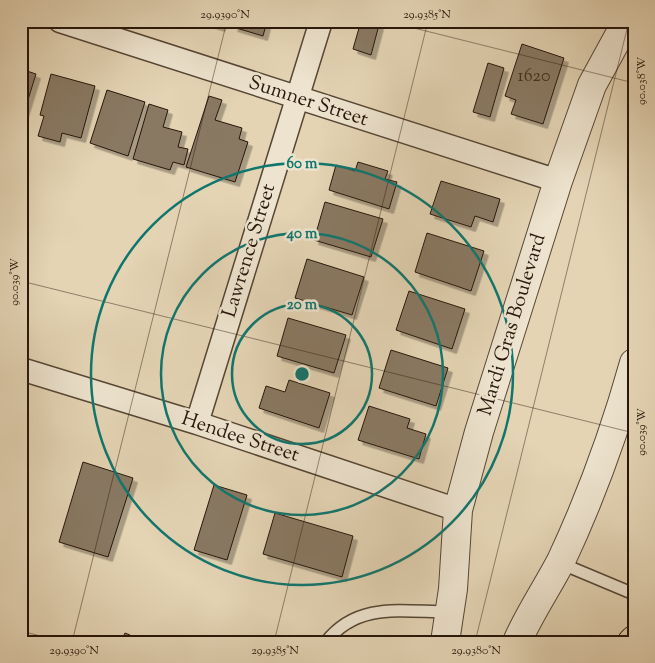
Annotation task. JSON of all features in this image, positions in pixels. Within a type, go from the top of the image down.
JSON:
[{"type":"street","name":"Sumner Street","points":[[60,21],[558,181]]},
{"type":"street","name":"Lawrence Street","points":[[197,423],[321,21]]},
{"type":"street","name":"Mardi Gras Boulevard","points":[[445,642],[450,612],[458,510],[479,432],[558,181],[592,85],[627,21]]},
{"type":"street","points":[[517,642],[560,562],[590,498],[617,422],[634,363]]},
{"type":"street","name":"Hendee Street","points":[[21,369],[197,423],[458,510]]},
{"type":"lane","points":[[560,562],[634,594]]},
{"type":"lane","points":[[326,642],[348,620],[373,611],[450,612]]},
{"type":"building","points":[[202,21],[223,21],[220,27]]},
{"type":"building","points":[[235,21],[267,21],[263,36],[233,27]]},
{"type":"building","points":[[361,21],[380,21],[371,55],[353,49]]},
{"type":"building","points":[[522,44],[564,58],[543,124],[511,114],[516,100],[505,96]]},
{"type":"building","points":[[488,63],[504,68],[490,117],[473,112]]},
{"type":"building","points":[[21,69],[36,74],[21,122]]},
{"type":"building","points":[[51,74],[95,86],[81,138],[62,133],[60,142],[38,136],[44,116],[40,115]]},
{"type":"building","points":[[107,90],[145,102],[128,156],[90,143]]},
{"type":"building","points":[[209,96],[222,100],[215,120],[242,128],[239,139],[248,142],[235,182],[186,167]]},
{"type":"building","points":[[149,104],[168,110],[163,127],[182,132],[178,147],[188,149],[184,165],[173,162],[170,170],[133,159]]},
{"type":"building","points":[[358,162],[388,171],[385,179],[397,182],[389,209],[329,190],[336,165],[355,171]]},
{"type":"building","points":[[441,181],[500,199],[493,222],[475,216],[471,227],[430,214]]},
{"type":"building","points":[[325,202],[383,219],[371,257],[314,240]]},
{"type":"building","points":[[427,233],[484,251],[471,291],[415,272]]},
{"type":"building","points":[[307,259],[364,277],[352,315],[295,298]]},
{"type":"building","points":[[409,291],[465,309],[452,349],[396,330]]},
{"type":"building","points":[[288,318],[346,335],[334,373],[277,356]]},
{"type":"building","points":[[391,350],[448,368],[436,406],[379,388]]},
{"type":"building","points":[[289,380],[330,393],[319,428],[259,408],[266,386],[285,392]]},
{"type":"building","points":[[369,406],[410,419],[407,428],[426,434],[419,459],[358,440]]},
{"type":"building","points":[[83,462],[133,478],[108,557],[59,542]]},
{"type":"building","points":[[214,485],[247,495],[227,560],[194,550]]},
{"type":"building","points":[[275,513],[353,536],[342,577],[263,554]]},
{"type":"building","points":[[125,633],[130,635],[129,639],[137,641],[138,637],[144,639],[143,642],[117,642],[119,636],[123,637]]}]
